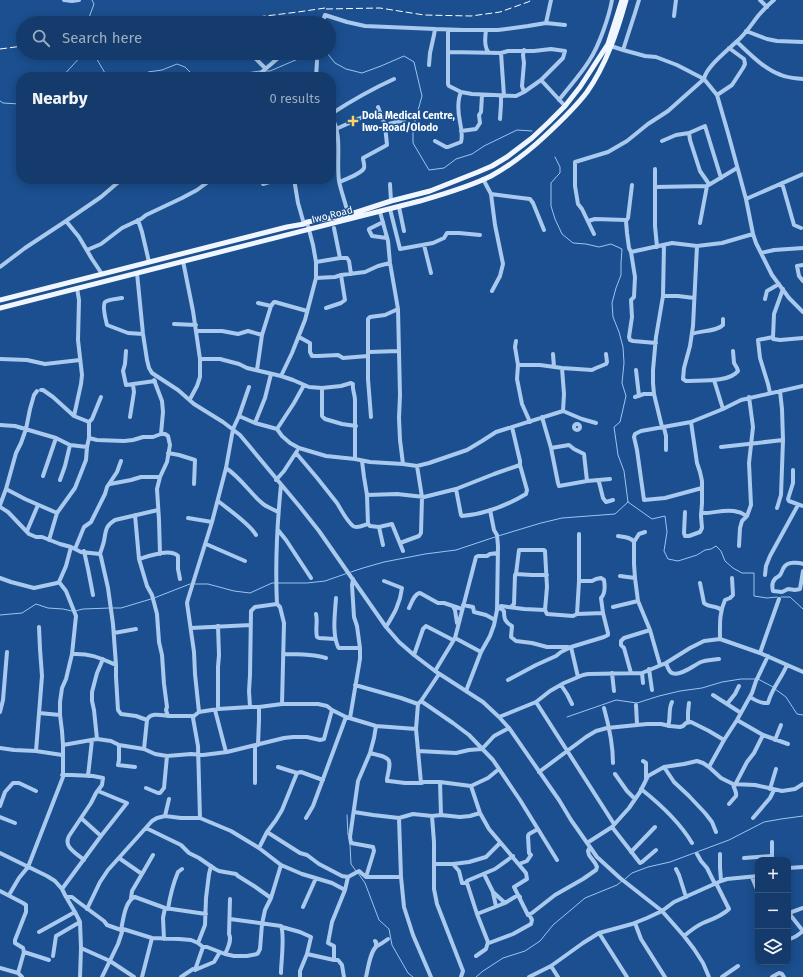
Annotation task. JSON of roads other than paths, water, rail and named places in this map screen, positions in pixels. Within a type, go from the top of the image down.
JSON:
[{"type":"main road","points":[[609,45],[622,0]]},
{"type":"main road","points":[[609,45],[622,16],[626,0]]},
{"type":"main road","name":"Iwo Road","points":[[0,300],[282,228],[348,214],[430,191],[478,172],[507,157],[532,138],[549,122],[565,106],[580,87],[609,45]]},
{"type":"main road","name":"Iwo Road","points":[[0,308],[399,207],[447,193],[491,176],[514,162],[532,148],[574,108],[598,73],[609,45]]},
{"type":"street","points":[[66,0],[79,0]]},
{"type":"street","points":[[546,23],[551,0]]},
{"type":"street","points":[[559,100],[590,60],[605,26],[612,0]]},
{"type":"street","points":[[623,50],[638,0]]},
{"type":"street","points":[[674,16],[676,0]]},
{"type":"street","points":[[760,0],[766,7]]},
{"type":"street","points":[[594,234],[578,204],[575,186],[575,162],[608,152],[627,142],[648,124],[668,111],[704,79],[704,76],[712,65],[737,42],[766,7],[774,0]]},
{"type":"street","points":[[336,18],[365,26],[448,30],[486,30],[546,23],[565,25]]},
{"type":"street","points":[[429,65],[434,29]]},
{"type":"street","points":[[448,30],[448,84],[461,92],[482,95],[516,96],[541,80],[563,58],[565,51],[551,49],[534,51],[508,51],[502,53],[449,52]]},
{"type":"street","points":[[486,30],[485,40],[489,53]]},
{"type":"street","points":[[746,31],[767,40],[803,42]]},
{"type":"street","points":[[737,42],[772,71],[789,78],[803,79]]},
{"type":"street","points":[[609,45],[644,56],[656,57],[672,63],[704,79],[717,95],[738,168],[753,234],[771,274],[789,298],[803,312]]},
{"type":"street","points":[[717,95],[732,85],[745,64],[744,59],[729,48]]},
{"type":"street","points":[[524,50],[522,86],[524,92]]},
{"type":"street","points":[[500,119],[502,96],[502,53]]},
{"type":"street","points":[[257,60],[265,68]]},
{"type":"street","points":[[261,72],[275,60]]},
{"type":"street","points":[[316,61],[316,72]]},
{"type":"street","points":[[336,112],[366,92],[394,79]]},
{"type":"street","points":[[541,80],[565,106]]},
{"type":"street","points":[[435,141],[446,147],[461,142],[458,98],[461,92]]},
{"type":"street","points":[[461,131],[476,129],[480,123],[479,115],[481,112],[482,95]]},
{"type":"street","points":[[340,182],[361,172],[364,168],[363,158],[387,145],[385,125],[378,107]]},
{"type":"street","points":[[348,214],[340,182],[338,157],[339,144],[336,129],[367,115]]},
{"type":"street","points":[[385,125],[404,120]]},
{"type":"street","points":[[662,141],[676,135],[689,133],[705,126],[721,178]]},
{"type":"street","points":[[689,133],[700,171],[708,185],[700,223]]},
{"type":"street","points":[[655,187],[708,185],[738,168]]},
{"type":"street","points":[[655,169],[655,226],[657,247]]},
{"type":"street","points":[[746,199],[803,174]]},
{"type":"street","points":[[483,179],[491,194],[502,264],[500,276],[492,291]]},
{"type":"street","points":[[782,183],[794,225],[801,228]]},
{"type":"street","points":[[0,266],[101,197],[116,184]]},
{"type":"street","points":[[87,250],[101,244],[122,228],[157,209],[182,198],[204,184]]},
{"type":"street","points":[[281,376],[299,337],[316,278],[316,262],[313,244],[309,229],[298,203],[295,184]]},
{"type":"street","points":[[390,184],[391,201]]},
{"type":"street","points":[[632,185],[628,218],[626,220],[626,233],[635,277],[634,296],[631,300],[632,317],[629,337],[630,340],[633,341],[656,343]]},
{"type":"street","points":[[491,194],[530,199],[544,230]]},
{"type":"street","points":[[399,207],[404,231]]},
{"type":"street","points":[[390,209],[400,249],[440,241],[447,233],[459,232],[480,235]]},
{"type":"street","points":[[380,212],[387,238],[398,309],[400,394],[399,418],[403,464]]},
{"type":"street","points":[[588,221],[595,219],[626,220]]},
{"type":"street","points":[[138,220],[149,262]]},
{"type":"street","points":[[66,221],[79,237],[102,274]]},
{"type":"street","points":[[383,222],[369,228],[369,230],[372,236],[387,238]]},
{"type":"street","points":[[334,228],[340,258]]},
{"type":"street","points":[[631,252],[672,243],[697,246],[722,244],[753,234]]},
{"type":"street","points":[[424,245],[431,273]]},
{"type":"street","points":[[664,245],[663,296],[656,343],[653,383],[654,394],[662,427],[664,428],[666,436],[666,450]]},
{"type":"street","points":[[697,246],[692,334],[683,379],[714,380],[729,377],[735,374],[738,371],[734,363],[733,351]]},
{"type":"street","points":[[761,253],[774,250],[803,248]]},
{"type":"street","points":[[316,262],[340,258],[348,259],[351,274]]},
{"type":"street","points":[[183,261],[194,311],[200,359],[200,377],[190,400]]},
{"type":"street","points":[[316,278],[335,277],[365,272],[378,266],[390,263]]},
{"type":"street","points":[[803,265],[797,266],[799,276],[803,281]]},
{"type":"street","points":[[136,273],[147,360],[162,401],[163,412],[161,434]]},
{"type":"street","points":[[326,308],[341,303],[345,300],[341,275]]},
{"type":"street","points":[[765,299],[767,291],[779,284]]},
{"type":"street","points":[[74,416],[82,384],[78,340],[79,300],[77,288]]},
{"type":"street","points":[[773,337],[774,314],[783,289]]},
{"type":"street","points":[[663,296],[694,298]]},
{"type":"street","points":[[122,298],[106,302],[104,304],[108,325],[128,333],[143,334]]},
{"type":"street","points":[[257,370],[262,335],[271,306],[274,302],[307,311]]},
{"type":"street","points":[[258,303],[271,306]]},
{"type":"street","points":[[371,416],[368,379],[368,319],[370,317],[385,315],[398,309]]},
{"type":"street","points":[[692,334],[698,331],[721,327],[723,325],[723,318]]},
{"type":"street","points":[[174,324],[196,325]]},
{"type":"street","points":[[196,331],[222,331],[240,334],[248,331],[262,335]]},
{"type":"street","points":[[299,337],[310,343],[310,352],[312,356],[338,355],[343,358],[399,351]]},
{"type":"street","points":[[770,393],[760,358],[758,340],[773,337],[773,339],[780,340],[803,338]]},
{"type":"street","points":[[516,341],[515,347],[518,365],[517,379],[522,404],[530,422]]},
{"type":"street","points":[[126,351],[123,371],[126,385],[154,381]]},
{"type":"street","points":[[553,354],[554,367]]},
{"type":"street","points":[[518,365],[540,365],[592,370],[606,364],[606,354]]},
{"type":"street","points":[[0,359],[27,360],[45,364],[80,360]]},
{"type":"street","points":[[200,359],[220,359],[281,376],[309,387],[322,388],[341,386],[351,383],[353,384],[353,392],[355,395],[356,426],[355,459]]},
{"type":"street","points":[[562,368],[564,394],[563,411]]},
{"type":"street","points":[[636,370],[637,397],[644,394],[654,394]]},
{"type":"street","points":[[152,373],[233,429],[248,444],[319,531],[386,627],[399,642],[414,655],[437,673],[483,702],[499,717],[509,728],[598,857],[628,885],[662,911],[684,936],[703,963],[709,977]]},
{"type":"street","points":[[255,423],[265,398],[271,374]]},
{"type":"street","points":[[714,380],[723,409]]},
{"type":"street","points":[[130,417],[134,385]]},
{"type":"street","points":[[277,429],[304,385]]},
{"type":"street","points":[[702,488],[665,498],[644,500],[634,437],[635,434],[638,432],[691,422],[749,397],[803,386]]},
{"type":"street","points":[[199,712],[194,674],[194,652],[187,603],[218,501],[233,429],[249,387]]},
{"type":"street","points":[[322,388],[322,416],[325,419],[356,426]]},
{"type":"street","points":[[89,422],[74,416],[53,397],[43,390],[39,390],[34,395],[26,429],[16,453],[0,506],[8,512],[29,534],[36,537],[42,537],[82,552],[84,551],[93,554],[100,554]]},
{"type":"street","points":[[777,508],[781,495],[783,440],[780,391]]},
{"type":"street","points":[[50,540],[57,513],[75,488],[86,460],[86,447],[89,438],[89,422],[92,419],[102,397]]},
{"type":"street","points":[[739,546],[742,521],[747,516],[751,505],[749,463],[753,427],[749,397]]},
{"type":"street","points":[[239,416],[255,423],[277,429],[290,443],[299,448],[326,456],[417,466],[467,450],[496,432],[563,411],[596,423]]},
{"type":"street","points":[[576,416],[577,424]]},
{"type":"street","points":[[542,417],[551,448],[559,486],[610,479]]},
{"type":"street","points":[[685,512],[685,536],[700,532],[702,528],[702,488],[700,472],[696,463],[691,422]]},
{"type":"street","points":[[0,425],[15,426],[56,438],[70,445],[86,447]]},
{"type":"street","points":[[456,489],[462,516],[499,508],[514,502],[526,494],[527,490],[512,427]]},
{"type":"street","points":[[89,438],[97,440],[124,441],[143,437],[153,437],[161,434],[165,434],[169,438],[170,445],[167,462],[160,477],[157,489],[160,554]]},
{"type":"street","points":[[43,476],[56,438]]},
{"type":"street","points":[[721,447],[783,440]]},
{"type":"street","points":[[60,480],[70,445]]},
{"type":"street","points":[[551,448],[569,445],[574,450],[584,454],[587,481]]},
{"type":"street","points":[[276,480],[284,471],[299,448]]},
{"type":"street","points":[[168,453],[195,460],[194,484]]},
{"type":"street","points":[[296,453],[353,526],[355,527],[368,524],[370,526],[379,527],[392,524],[403,551]]},
{"type":"street","points":[[362,461],[367,495],[368,524]]},
{"type":"street","points":[[59,582],[73,548],[84,527],[91,522],[107,487],[121,462]]},
{"type":"street","points":[[367,495],[397,494],[422,497],[456,489],[520,465]]},
{"type":"street","points":[[400,543],[420,535],[422,497],[417,466]]},
{"type":"street","points":[[226,468],[232,472],[261,502],[278,512]]},
{"type":"street","points":[[793,470],[793,483],[788,499],[789,501],[803,506]]},
{"type":"street","points":[[110,484],[141,477],[160,477]]},
{"type":"street","points":[[597,480],[606,502],[613,500]]},
{"type":"street","points":[[281,485],[277,529],[276,587],[278,604],[284,622],[282,704]]},
{"type":"street","points":[[6,489],[57,513]]},
{"type":"street","points":[[218,501],[240,519],[254,532],[256,536]]},
{"type":"street","points":[[27,531],[38,505]]},
{"type":"street","points":[[765,575],[766,566],[770,556],[798,505]]},
{"type":"street","points":[[147,720],[136,716],[121,714],[118,710],[114,633],[108,588],[102,557],[100,554],[106,528],[109,524],[115,520],[158,510]]},
{"type":"street","points":[[466,691],[481,652],[490,636],[498,609],[498,546],[490,510]]},
{"type":"street","points":[[701,513],[706,514],[738,511],[747,516]]},
{"type":"street","points":[[135,515],[139,559],[157,614],[167,707],[166,710],[168,716]]},
{"type":"street","points":[[188,518],[212,522]]},
{"type":"street","points":[[379,527],[383,545]]},
{"type":"street","points":[[277,529],[311,578]]},
{"type":"street","points":[[645,532],[639,534],[634,542],[635,578],[638,601],[650,630],[660,665]]},
{"type":"street","points":[[577,614],[579,580],[578,534]]},
{"type":"street","points":[[618,536],[627,538],[634,542]]},
{"type":"street","points":[[206,544],[246,561]]},
{"type":"street","points":[[511,607],[514,604],[514,576],[516,574],[519,550],[544,550],[546,575],[545,610]]},
{"type":"street","points":[[84,551],[93,595]]},
{"type":"street","points":[[139,559],[160,554],[171,553],[177,555],[180,579]]},
{"type":"street","points":[[421,783],[416,729],[419,703],[437,673],[454,639],[476,557],[498,553]]},
{"type":"street","points":[[803,564],[799,563],[786,565],[781,575],[774,579],[772,586],[773,591],[782,592],[788,589],[801,590],[803,571]]},
{"type":"street","points":[[516,574],[546,575]]},
{"type":"street","points":[[620,576],[635,578]]},
{"type":"street","points":[[0,578],[34,588],[59,582]]},
{"type":"street","points":[[306,818],[313,806],[348,718],[360,659],[357,626],[354,617],[352,578]]},
{"type":"street","points":[[720,639],[721,610],[726,600],[732,595],[732,578]]},
{"type":"street","points":[[508,680],[571,647],[608,635],[601,598],[604,590],[603,579],[596,579],[592,581],[579,580]]},
{"type":"street","points":[[384,581],[402,588],[401,598],[396,611],[386,627]]},
{"type":"street","points":[[9,895],[19,878],[28,867],[62,777],[63,745],[60,716],[62,688],[66,679],[72,654],[76,616],[66,592],[59,582]]},
{"type":"street","points":[[700,583],[706,606],[718,607],[721,610]]},
{"type":"street","points":[[409,608],[414,597],[420,593],[438,603],[444,603],[462,610]]},
{"type":"street","points":[[336,598],[335,639],[337,645],[339,648],[360,648]]},
{"type":"street","points":[[760,653],[780,599]]},
{"type":"street","points":[[613,607],[638,601]]},
{"type":"street","points":[[250,707],[251,610],[258,606],[278,604]]},
{"type":"street","points":[[463,605],[472,607],[474,611],[494,620]]},
{"type":"street","points":[[454,606],[458,625]]},
{"type":"street","points":[[498,609],[502,606],[545,610],[548,614],[574,616],[577,614],[603,613]]},
{"type":"street","points":[[498,609],[504,611],[504,620],[512,626],[511,637],[516,641],[547,647],[571,647]]},
{"type":"street","points":[[316,614],[317,637],[335,639]]},
{"type":"street","points":[[191,628],[251,625]]},
{"type":"street","points":[[218,626],[219,655],[217,709],[226,752]]},
{"type":"street","points":[[414,655],[423,629],[426,626],[481,652]]},
{"type":"street","points":[[36,752],[42,676],[39,627]]},
{"type":"street","points":[[114,633],[136,629]]},
{"type":"street","points":[[630,673],[624,648],[621,645],[622,639],[650,630]]},
{"type":"street","points":[[499,717],[536,702],[550,691],[583,674],[642,673],[666,663],[704,641],[720,639],[768,656],[803,672]]},
{"type":"street","points":[[571,647],[578,677]]},
{"type":"street","points":[[0,712],[3,700],[7,652]]},
{"type":"street","points":[[72,654],[87,654],[116,665]]},
{"type":"street","points":[[283,654],[298,654],[326,658]]},
{"type":"street","points":[[709,767],[750,697],[768,656]]},
{"type":"street","points":[[666,663],[669,671],[673,674],[678,674],[703,661],[719,659]]},
{"type":"street","points":[[88,776],[94,740],[94,710],[92,692],[97,673],[103,660]]},
{"type":"street","points":[[750,697],[764,704],[768,703],[772,690],[787,665]]},
{"type":"street","points":[[649,669],[652,690]]},
{"type":"street","points":[[612,673],[614,691]]},
{"type":"street","points":[[642,673],[643,683]]},
{"type":"street","points":[[0,677],[5,679]]},
{"type":"street","points":[[355,685],[419,703],[453,723],[469,735],[493,760],[557,860]]},
{"type":"street","points":[[561,685],[572,704]]},
{"type":"street","points":[[727,704],[739,686]]},
{"type":"street","points":[[713,695],[741,713]]},
{"type":"street","points":[[536,702],[631,852],[640,863],[656,850]]},
{"type":"street","points":[[668,726],[670,706],[672,702]]},
{"type":"street","points":[[688,722],[689,703]]},
{"type":"street","points":[[144,750],[148,717],[155,715],[194,716],[199,712],[217,709],[259,707],[282,704],[323,704],[348,718],[376,726],[416,729]]},
{"type":"street","points":[[636,705],[637,724]]},
{"type":"street","points":[[255,783],[259,707]]},
{"type":"street","points":[[604,708],[610,728],[613,763]]},
{"type":"street","points":[[63,745],[94,740],[111,740],[119,745],[167,756],[191,754],[203,755],[226,752],[284,738],[293,737],[324,739],[332,710]]},
{"type":"street","points":[[39,713],[60,716]]},
{"type":"street","points":[[194,716],[193,718],[198,746],[200,818]]},
{"type":"street","points":[[737,720],[763,735],[788,744]]},
{"type":"street","points":[[539,772],[586,737],[596,731],[610,728],[637,724],[661,724],[680,727],[688,722],[694,722],[724,740]]},
{"type":"street","points":[[776,740],[781,725]]},
{"type":"street","points":[[366,877],[374,849],[373,847],[350,843],[350,837],[358,781],[370,753],[376,726]]},
{"type":"street","points":[[418,752],[456,753],[482,749],[494,736],[509,728]]},
{"type":"street","points":[[729,804],[736,796],[734,785],[754,753],[763,735]]},
{"type":"street","points":[[119,745],[118,765],[135,767]]},
{"type":"street","points":[[0,748],[62,755]]},
{"type":"street","points":[[370,753],[386,757],[388,759],[390,764],[387,781],[405,783],[440,782],[471,786],[488,778],[499,769]]},
{"type":"street","points":[[146,788],[160,793],[164,788],[167,756]]},
{"type":"street","points":[[643,761],[646,763],[646,780]]},
{"type":"street","points":[[471,786],[480,813],[489,829],[526,873],[527,879],[514,887],[528,915],[555,895],[596,870],[597,867],[588,854],[589,845],[613,825],[629,808],[648,776],[664,767],[697,761],[703,763],[722,778],[734,785],[755,785],[782,791],[795,789],[803,784]]},
{"type":"street","points":[[278,767],[297,773],[301,772],[323,780]]},
{"type":"street","points":[[664,767],[674,782],[689,796],[712,822],[716,832]]},
{"type":"street","points":[[753,818],[770,798],[776,769]]},
{"type":"street","points":[[259,848],[267,832],[282,810],[297,773]]},
{"type":"street","points":[[615,774],[626,791],[635,799]]},
{"type":"street","points":[[62,775],[93,776],[103,778],[102,785],[66,841],[67,846],[84,860]]},
{"type":"street","points":[[440,782],[441,815]]},
{"type":"street","points":[[0,806],[5,792],[13,783],[36,791]]},
{"type":"street","points":[[641,789],[670,814],[692,843]]},
{"type":"street","points":[[62,889],[127,803],[98,791]]},
{"type":"street","points":[[165,816],[169,799]]},
{"type":"street","points":[[354,812],[399,818],[413,814],[460,817],[480,813]]},
{"type":"street","points":[[88,909],[100,882],[108,870],[152,821],[165,816],[200,818],[231,831],[259,848],[281,865],[302,874],[332,883],[345,890]]},
{"type":"street","points":[[432,816],[434,889],[437,904],[463,971],[461,977]]},
{"type":"street","points":[[0,818],[15,823]]},
{"type":"street","points":[[81,818],[101,836]]},
{"type":"street","points":[[399,818],[401,877],[404,907],[413,935],[431,977]]},
{"type":"street","points":[[631,852],[655,827]]},
{"type":"street","points":[[146,828],[181,845],[189,853],[219,871],[236,874],[271,898]]},
{"type":"street","points":[[519,864],[527,861],[531,855],[529,853],[529,834],[538,829]]},
{"type":"street","points":[[267,832],[300,853],[307,855],[319,864],[342,876],[348,877],[359,871],[366,877],[401,877]]},
{"type":"street","points":[[771,857],[772,842]]},
{"type":"street","points":[[434,864],[469,862],[486,856],[500,843]]},
{"type":"street","points":[[0,853],[47,876],[55,881],[62,889],[80,922],[80,977]]},
{"type":"street","points":[[684,936],[696,927],[713,920],[729,909],[716,883],[697,854]]},
{"type":"street","points":[[720,854],[721,881]]},
{"type":"street","points":[[102,977],[118,944],[132,891],[153,855]]},
{"type":"street","points":[[467,883],[469,880],[494,869],[512,856]]},
{"type":"street","points":[[119,858],[142,874]]},
{"type":"street","points":[[744,858],[755,858]]},
{"type":"street","points":[[453,864],[459,871],[462,883],[467,883]]},
{"type":"street","points":[[66,897],[72,897],[104,921],[107,925],[122,930],[152,938],[185,939],[225,954],[247,956],[258,953],[260,949],[265,910],[271,898],[281,865]]},
{"type":"street","points":[[198,943],[204,929],[209,874],[212,866]]},
{"type":"street","points":[[791,868],[803,867]]},
{"type":"street","points":[[676,868],[686,896]]},
{"type":"street","points":[[164,939],[163,918],[167,909],[173,884],[178,872],[182,870]]},
{"type":"street","points":[[484,874],[493,892],[496,906]]},
{"type":"street","points":[[529,977],[551,966],[599,933],[635,923],[662,911],[674,902],[686,896],[721,881],[755,876]]},
{"type":"street","points":[[334,960],[334,946],[328,943],[332,922],[345,890],[348,877]]},
{"type":"street","points":[[752,877],[755,884]]},
{"type":"street","points":[[302,907],[316,878]]},
{"type":"street","points":[[467,883],[488,942],[486,949],[476,956]]},
{"type":"street","points":[[0,891],[23,902],[26,906],[26,912],[15,940],[16,943],[23,948],[24,952],[18,973]]},
{"type":"street","points":[[493,892],[504,903]]},
{"type":"street","points":[[477,914],[504,903],[518,895]]},
{"type":"street","points":[[488,942],[489,943],[513,934],[531,924],[532,920],[518,895]]},
{"type":"street","points":[[131,898],[135,897],[167,909],[206,914]]},
{"type":"street","points":[[225,954],[228,949],[230,938],[230,899]]},
{"type":"street","points":[[791,912],[803,908]]},
{"type":"street","points":[[39,932],[75,912]]},
{"type":"street","points":[[791,917],[803,931],[798,936],[791,938]]},
{"type":"street","points":[[230,919],[281,926],[282,928],[300,932],[311,937],[307,954],[300,971],[300,977]]},
{"type":"street","points":[[53,956],[56,936],[80,922]]},
{"type":"street","points":[[635,923],[641,939],[665,977]]},
{"type":"street","points":[[281,973],[282,928]]},
{"type":"street","points":[[599,933],[627,977]]},
{"type":"street","points":[[142,977],[152,938]]},
{"type":"street","points":[[366,977],[372,953],[376,947],[388,939]]},
{"type":"street","points":[[375,941],[376,947]]},
{"type":"street","points":[[195,970],[203,947]]},
{"type":"street","points":[[81,948],[110,961],[134,977]]},
{"type":"street","points":[[24,952],[49,960]]},
{"type":"street","points":[[181,977],[193,969],[195,970],[214,962],[220,952]]},
{"type":"street","points":[[307,954],[338,960],[342,965],[344,977]]},
{"type":"street","points":[[551,966],[558,977]]},
{"type":"street","points":[[722,977],[738,966]]},
{"type":"street","points":[[0,968],[18,973],[22,977]]},
{"type":"street","points":[[772,977],[779,973],[784,977]]},
{"type":"waterway","points":[[90,16],[94,4],[92,0]]},
{"type":"waterway","points":[[333,60],[346,69],[362,73],[404,56],[414,62],[422,96],[413,128],[413,143],[429,170],[444,168],[456,159],[472,154],[484,146],[517,130],[532,131]]},
{"type":"waterway","points":[[67,72],[78,60]]},
{"type":"waterway","points":[[97,60],[104,72]]},
{"type":"waterway","points":[[265,71],[270,71],[296,60]]},
{"type":"waterway","points":[[148,72],[162,70],[177,64],[185,67],[190,72]]},
{"type":"waterway","points":[[253,72],[260,71]]},
{"type":"waterway","points":[[0,101],[3,103],[16,104]]},
{"type":"waterway","points":[[555,157],[560,167],[560,173],[551,183],[551,206],[562,234],[573,243],[599,247],[611,244],[622,249],[621,275],[612,303],[613,317],[623,347],[624,363],[622,383],[626,396],[620,422],[614,427],[618,455],[624,471],[628,502]]},
{"type":"waterway","points":[[628,502],[652,519],[665,516],[667,532],[664,551],[668,559],[678,561],[697,555],[716,546],[721,551],[725,561],[733,568],[742,573],[754,573],[754,596],[767,598],[777,597]]},
{"type":"waterway","points":[[498,536],[562,518],[615,514],[628,502]]},
{"type":"waterway","points":[[351,572],[384,562],[456,550],[495,537]]},
{"type":"waterway","points":[[278,583],[307,583],[325,581],[348,573]]},
{"type":"waterway","points":[[195,584],[208,584],[234,591],[250,593],[275,583]]},
{"type":"waterway","points":[[154,598],[190,584]]},
{"type":"waterway","points":[[781,597],[790,597],[803,609]]},
{"type":"waterway","points":[[113,608],[121,608],[151,599]]},
{"type":"waterway","points":[[0,615],[22,613],[36,604],[48,608],[72,611]]},
{"type":"waterway","points":[[75,611],[83,609],[110,608]]},
{"type":"waterway","points":[[567,717],[616,700],[637,703],[659,696],[702,688],[722,682],[741,679],[755,679]]},
{"type":"waterway","points":[[758,679],[773,687]]},
{"type":"waterway","points":[[775,689],[786,697],[797,714],[803,715]]},
{"type":"waterway","points":[[347,815],[348,835]]},
{"type":"waterway","points":[[625,879],[632,873],[648,867],[670,862],[729,840],[764,822],[803,816]]},
{"type":"waterway","points":[[350,844],[351,864],[356,871]]},
{"type":"waterway","points":[[358,873],[365,883],[379,920],[389,929],[392,945],[408,973],[413,977]]},
{"type":"waterway","points":[[476,977],[503,958],[525,951],[540,941],[553,925],[585,898],[617,885],[622,881]]},
{"type":"railway","points":[[326,9],[380,8],[424,15],[471,16],[500,12],[532,0]]},
{"type":"railway","points":[[266,16],[325,8]]},
{"type":"railway","points":[[0,49],[16,47]]},
{"type":"place","name":"Dola Medical Centre, Iwo-Road/Olodo","points":[[353,121]]}]
